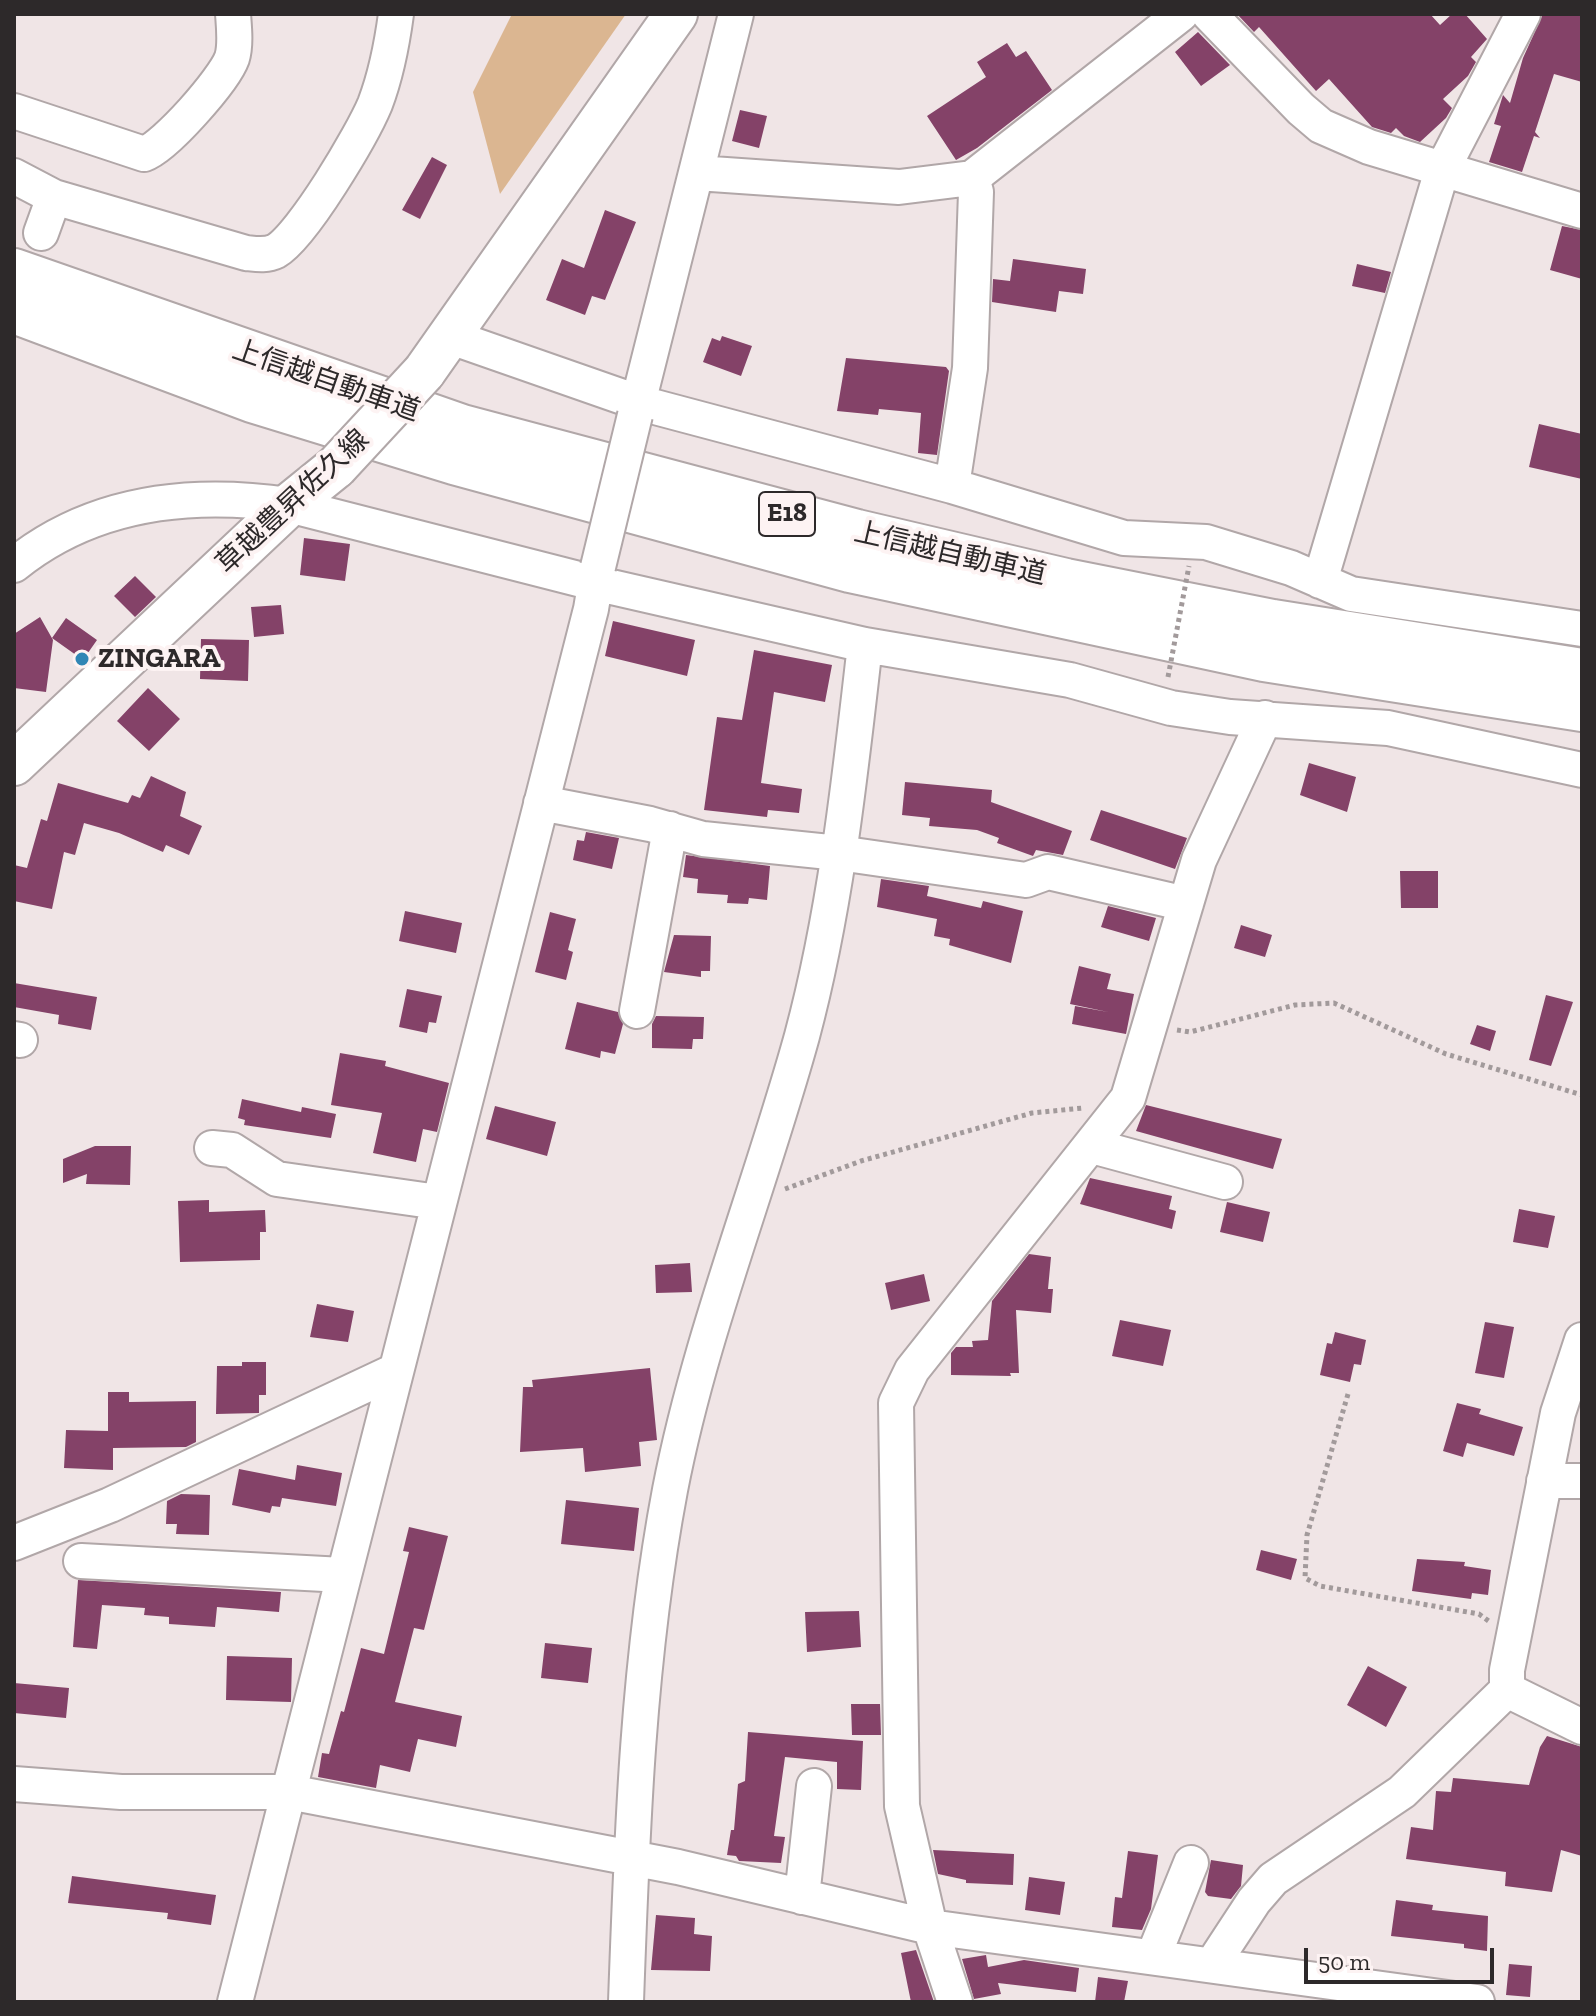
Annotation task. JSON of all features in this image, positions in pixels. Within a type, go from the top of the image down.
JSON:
[{"type":"highway","name":"上信越自動車道","points":[[14,271],[462,427],[857,532],[1066,581],[1258,619],[1582,671]]},
{"type":"highway","name":"上信越自動車道","points":[[14,311],[281,409],[483,470],[850,570],[1264,659],[1582,709]]},
{"type":"main road","name":"草越豊昇佐久線","points":[[14,764],[289,505],[336,467],[424,372],[676,14]]},
{"type":"street","points":[[14,111],[144,154],[155,150],[203,97],[232,59],[233,14]]},
{"type":"street","points":[[14,176],[54,197],[246,253],[263,255],[276,250],[290,238],[344,161],[375,105],[387,65],[396,14]]},
{"type":"street","points":[[235,2002],[393,1372],[591,609],[596,575],[736,14]]},
{"type":"street","points":[[697,173],[899,187],[972,178],[1181,14]]},
{"type":"street","points":[[1209,14],[1321,126],[1369,147],[1582,211]]},
{"type":"street","points":[[1320,581],[1442,170],[1523,14]]},
{"type":"street","points":[[952,486],[970,368],[976,192],[972,178]]},
{"type":"street","points":[[41,233],[54,197]]},
{"type":"street","points":[[451,337],[638,409],[952,486],[1124,538],[1206,542],[1351,594],[1582,629]]},
{"type":"street","points":[[14,565],[82,524],[144,505],[211,497],[289,505],[596,575],[865,645],[1070,680],[1171,708],[1388,728],[1582,770]]},
{"type":"street","points":[[626,2002],[631,1861],[645,1667],[671,1488],[696,1382],[814,989],[839,853],[865,645]]},
{"type":"street","points":[[955,2002],[930,1927],[900,1785],[896,1403],[912,1370],[1116,1117],[1138,1073],[1199,860],[1265,718]]},
{"type":"street","points":[[541,803],[670,829],[703,839],[839,853],[1026,880],[1048,872],[1186,904]]},
{"type":"street","points":[[637,1011],[670,829]]},
{"type":"street","points":[[1092,1146],[1225,1182]]},
{"type":"street","points":[[212,1148],[232,1150],[277,1179],[438,1202]]},
{"type":"street","points":[[1212,1965],[1254,1901],[1273,1879],[1402,1792],[1507,1690],[1514,1632],[1558,1413],[1582,1340]]},
{"type":"street","points":[[14,1543],[110,1505],[393,1372]]},
{"type":"street","points":[[1544,1481],[1582,1481]]},
{"type":"street","points":[[81,1561],[343,1575]]},
{"type":"street","points":[[1507,1690],[1582,1727]]},
{"type":"street","points":[[14,1784],[121,1792],[289,1792],[631,1861],[678,1867],[930,1927],[1212,1965],[1334,1994],[1477,2002]]},
{"type":"street","points":[[802,1897],[814,1786]]},
{"type":"street","points":[[1153,1957],[1191,1863]]},
{"type":"path","points":[[1168,677],[1189,566]]},
{"type":"path","points":[[1153,1025],[1190,1032],[1295,1005],[1334,1003],[1446,1054],[1582,1095]]},
{"type":"path","points":[[752,1194],[777,1191],[861,1161],[1032,1113],[1099,1109],[1116,1117]]},
{"type":"path","points":[[1348,1394],[1307,1535],[1305,1578],[1320,1586],[1479,1614],[1514,1632]]},
{"type":"shaded area","points":[[512,14],[626,14],[500,194],[473,92]]},
{"type":"building","points":[[1237,14],[1430,14],[1440,25],[1452,14],[1465,14],[1487,39],[1471,57],[1476,62],[1468,76],[1443,99],[1452,108],[1446,118],[1420,142],[1404,136],[1396,128],[1391,133],[1372,127],[1329,79],[1316,91],[1259,27],[1254,32]]},
{"type":"building","points":[[1543,14],[1582,14],[1582,82],[1554,74],[1535,132],[1540,138],[1534,136],[1522,172],[1489,162],[1501,126],[1494,124],[1503,95],[1510,103],[1523,58]]},
{"type":"building","points":[[1198,32],[1230,65],[1201,86],[1175,52]]},
{"type":"building","points":[[1007,43],[1016,57],[1026,51],[1052,90],[977,148],[956,160],[927,116],[986,77],[977,62]]},
{"type":"building","points":[[740,110],[767,116],[759,148],[732,141]]},
{"type":"building","points":[[432,157],[447,165],[420,219],[402,210]]},
{"type":"building","points":[[605,210],[636,222],[605,300],[592,296],[585,315],[546,300],[562,259],[584,268]]},
{"type":"building","points":[[1562,226],[1582,230],[1582,279],[1550,270]]},
{"type":"building","points":[[1013,259],[1086,269],[1083,294],[1059,291],[1056,312],[992,302],[993,279],[1010,281]]},
{"type":"building","points":[[1357,264],[1391,272],[1385,293],[1352,286]]},
{"type":"building","points":[[722,336],[752,346],[741,376],[703,362],[712,338],[720,341]]},
{"type":"building","points":[[846,358],[946,367],[949,371],[937,455],[918,453],[921,413],[879,409],[878,415],[837,411]]},
{"type":"building","points":[[1539,424],[1582,434],[1582,479],[1529,467]]},
{"type":"building","points":[[304,538],[350,544],[345,581],[300,575]]},
{"type":"building","points":[[135,576],[156,597],[135,617],[114,596]]},
{"type":"building","points":[[281,605],[284,634],[254,637],[251,607]]},
{"type":"building","points":[[40,617],[53,640],[46,692],[14,688],[14,634]]},
{"type":"building","points":[[66,618],[97,640],[83,660],[52,638]]},
{"type":"building","points":[[613,621],[695,640],[687,676],[605,656]]},
{"type":"building","points":[[201,639],[249,640],[248,681],[200,679]]},
{"type":"building","points":[[754,650],[832,665],[825,702],[774,692],[761,783],[802,789],[799,813],[768,810],[767,817],[704,810],[717,717],[742,720]]},
{"type":"building","points":[[148,688],[180,719],[149,751],[117,721]]},
{"type":"building","points":[[1309,763],[1356,777],[1347,812],[1300,795]]},
{"type":"building","points":[[151,776],[186,792],[180,816],[202,826],[189,855],[166,845],[163,852],[119,833],[84,823],[75,855],[64,852],[52,909],[14,901],[14,865],[27,868],[41,819],[47,821],[58,783],[128,803],[132,795],[140,798]]},
{"type":"building","points":[[905,782],[992,790],[991,802],[1072,831],[1063,855],[1036,850],[1033,856],[997,843],[999,838],[977,830],[929,826],[930,818],[902,815]]},
{"type":"building","points":[[1101,810],[1187,838],[1175,869],[1090,840]]},
{"type":"building","points":[[586,832],[619,838],[612,869],[573,860],[577,840],[584,841]]},
{"type":"building","points":[[686,855],[770,866],[767,900],[749,898],[748,904],[727,903],[728,895],[697,893],[698,879],[683,877]]},
{"type":"building","points":[[1400,871],[1438,871],[1438,908],[1401,908]]},
{"type":"building","points":[[881,879],[929,886],[927,896],[981,908],[983,901],[1023,911],[1011,963],[949,945],[950,939],[934,936],[937,919],[877,907]]},
{"type":"building","points":[[1108,906],[1156,918],[1149,941],[1101,927]]},
{"type":"building","points":[[405,911],[462,923],[456,953],[399,941]]},
{"type":"building","points":[[550,912],[576,919],[568,950],[573,952],[566,980],[535,972]]},
{"type":"building","points":[[1241,925],[1272,935],[1265,957],[1234,948]]},
{"type":"building","points":[[674,935],[711,936],[710,971],[701,971],[701,977],[664,972]]},
{"type":"building","points":[[1079,966],[1111,974],[1107,989],[1134,994],[1126,1034],[1072,1024],[1075,1006],[1108,1012],[1070,1004]]},
{"type":"building","points":[[14,983],[97,997],[91,1030],[58,1024],[59,1015],[14,1007]]},
{"type":"building","points":[[407,989],[442,996],[436,1023],[429,1022],[427,1033],[399,1027]]},
{"type":"building","points":[[1546,995],[1573,1002],[1551,1066],[1529,1060]]},
{"type":"building","points":[[577,1002],[618,1012],[623,1024],[615,1054],[601,1051],[600,1058],[565,1049]]},
{"type":"building","points":[[656,1016],[704,1017],[703,1039],[693,1039],[692,1049],[652,1048],[652,1024]]},
{"type":"building","points":[[1477,1025],[1496,1031],[1490,1051],[1470,1044]]},
{"type":"building","points":[[340,1053],[386,1061],[385,1066],[449,1083],[437,1132],[423,1129],[416,1162],[373,1153],[382,1113],[331,1105]]},
{"type":"building","points":[[242,1099],[301,1112],[302,1107],[336,1114],[331,1138],[244,1125],[245,1120],[238,1118]]},
{"type":"building","points":[[1146,1105],[1282,1139],[1273,1169],[1136,1131]]},
{"type":"building","points":[[495,1106],[556,1122],[547,1156],[486,1139]]},
{"type":"building","points":[[95,1146],[131,1146],[130,1185],[86,1184],[87,1174],[63,1183],[63,1159]]},
{"type":"building","points":[[1090,1178],[1172,1196],[1169,1209],[1176,1211],[1172,1229],[1080,1204]]},
{"type":"building","points":[[209,1200],[209,1212],[265,1210],[266,1232],[260,1232],[260,1260],[180,1262],[178,1201]]},
{"type":"building","points":[[1227,1202],[1270,1212],[1263,1242],[1220,1232]]},
{"type":"building","points":[[1519,1209],[1555,1216],[1548,1248],[1513,1242]]},
{"type":"building","points":[[1029,1254],[1051,1257],[1048,1289],[1053,1289],[1051,1313],[1016,1310],[1019,1373],[1010,1373],[1011,1376],[951,1375],[951,1353],[956,1347],[973,1347],[972,1341],[988,1340],[992,1301]]},
{"type":"building","points":[[690,1263],[692,1292],[656,1293],[655,1265]]},
{"type":"building","points":[[924,1274],[930,1301],[891,1310],[885,1283]]},
{"type":"building","points":[[317,1304],[354,1311],[348,1342],[310,1337]]},
{"type":"building","points":[[1120,1320],[1171,1330],[1163,1366],[1112,1356]]},
{"type":"building","points":[[1485,1322],[1514,1327],[1504,1378],[1475,1373]]},
{"type":"building","points":[[1335,1332],[1366,1340],[1361,1365],[1354,1364],[1350,1382],[1320,1375],[1327,1343],[1332,1344]]},
{"type":"building","points":[[242,1362],[266,1362],[266,1395],[259,1395],[259,1413],[216,1414],[217,1366],[242,1366]]},
{"type":"building","points":[[650,1368],[657,1440],[639,1442],[641,1466],[585,1472],[583,1448],[520,1452],[523,1387],[533,1387],[532,1380]]},
{"type":"building","points":[[108,1392],[129,1392],[129,1402],[196,1401],[196,1442],[186,1447],[113,1448],[113,1470],[64,1468],[66,1430],[108,1431]]},
{"type":"building","points":[[1457,1403],[1481,1409],[1479,1414],[1523,1427],[1514,1456],[1467,1443],[1463,1457],[1443,1451]]},
{"type":"building","points":[[297,1465],[342,1473],[336,1506],[282,1498],[280,1507],[272,1506],[270,1513],[232,1505],[239,1469],[295,1480]]},
{"type":"building","points":[[181,1494],[210,1495],[209,1535],[176,1534],[177,1524],[166,1524],[167,1501]]},
{"type":"building","points":[[566,1500],[639,1508],[634,1551],[561,1544]]},
{"type":"building","points":[[409,1527],[448,1536],[424,1630],[414,1628],[395,1702],[462,1716],[456,1747],[418,1739],[410,1772],[380,1765],[376,1788],[318,1777],[322,1753],[329,1754],[341,1711],[344,1712],[361,1648],[384,1654],[409,1552],[403,1551]]},
{"type":"building","points":[[1261,1550],[1297,1559],[1291,1580],[1256,1570]]},
{"type":"building","points":[[1417,1559],[1465,1562],[1464,1566],[1491,1570],[1488,1595],[1472,1593],[1471,1599],[1412,1591]]},
{"type":"building","points":[[78,1580],[281,1592],[279,1612],[217,1607],[215,1627],[169,1624],[169,1617],[144,1615],[145,1608],[102,1605],[97,1649],[73,1647]]},
{"type":"building","points":[[859,1611],[861,1647],[807,1652],[805,1612]]},
{"type":"building","points":[[545,1643],[592,1648],[588,1683],[541,1678]]},
{"type":"building","points":[[227,1656],[292,1658],[291,1702],[226,1700]]},
{"type":"building","points":[[1368,1666],[1407,1687],[1386,1727],[1347,1705]]},
{"type":"building","points":[[14,1683],[69,1688],[66,1718],[14,1713]]},
{"type":"building","points":[[851,1704],[880,1704],[881,1735],[852,1735]]},
{"type":"building","points":[[748,1732],[863,1741],[861,1790],[837,1789],[837,1762],[785,1757],[774,1836],[785,1837],[781,1863],[739,1861],[736,1856],[727,1855],[731,1830],[734,1830],[738,1784],[745,1781]]},
{"type":"building","points":[[1547,1736],[1582,1747],[1582,1856],[1561,1850],[1552,1892],[1505,1886],[1506,1872],[1406,1859],[1411,1827],[1433,1830],[1436,1791],[1451,1792],[1453,1778],[1529,1785],[1540,1747]]},
{"type":"building","points":[[933,1850],[1014,1854],[1013,1885],[966,1883],[966,1880],[938,1874]]},
{"type":"building","points":[[1128,1851],[1158,1855],[1151,1909],[1142,1930],[1112,1927],[1115,1897],[1122,1898]]},
{"type":"building","points":[[1211,1860],[1243,1865],[1241,1886],[1231,1899],[1208,1896],[1205,1892]]},
{"type":"building","points":[[72,1876],[216,1895],[211,1925],[167,1919],[168,1913],[68,1903]]},
{"type":"building","points":[[1029,1877],[1065,1882],[1060,1915],[1025,1910]]},
{"type":"building","points":[[1396,1900],[1433,1905],[1432,1910],[1488,1916],[1487,1951],[1464,1948],[1464,1944],[1391,1936]]},
{"type":"building","points":[[656,1915],[695,1918],[694,1934],[712,1936],[710,1971],[651,1970]]},
{"type":"building","points":[[916,1950],[934,2002],[911,2002],[901,1953]]},
{"type":"building","points":[[986,1955],[988,1967],[1024,1960],[1079,1968],[1076,1992],[998,1983],[1001,1994],[974,1999],[962,1959]]},
{"type":"building","points":[[1509,1964],[1532,1966],[1530,1997],[1506,1995]]},
{"type":"building","points":[[1098,1977],[1128,1981],[1124,2002],[1095,2002]]},
{"type":"place","name":"ZINGARA","points":[[82,659]]}]
